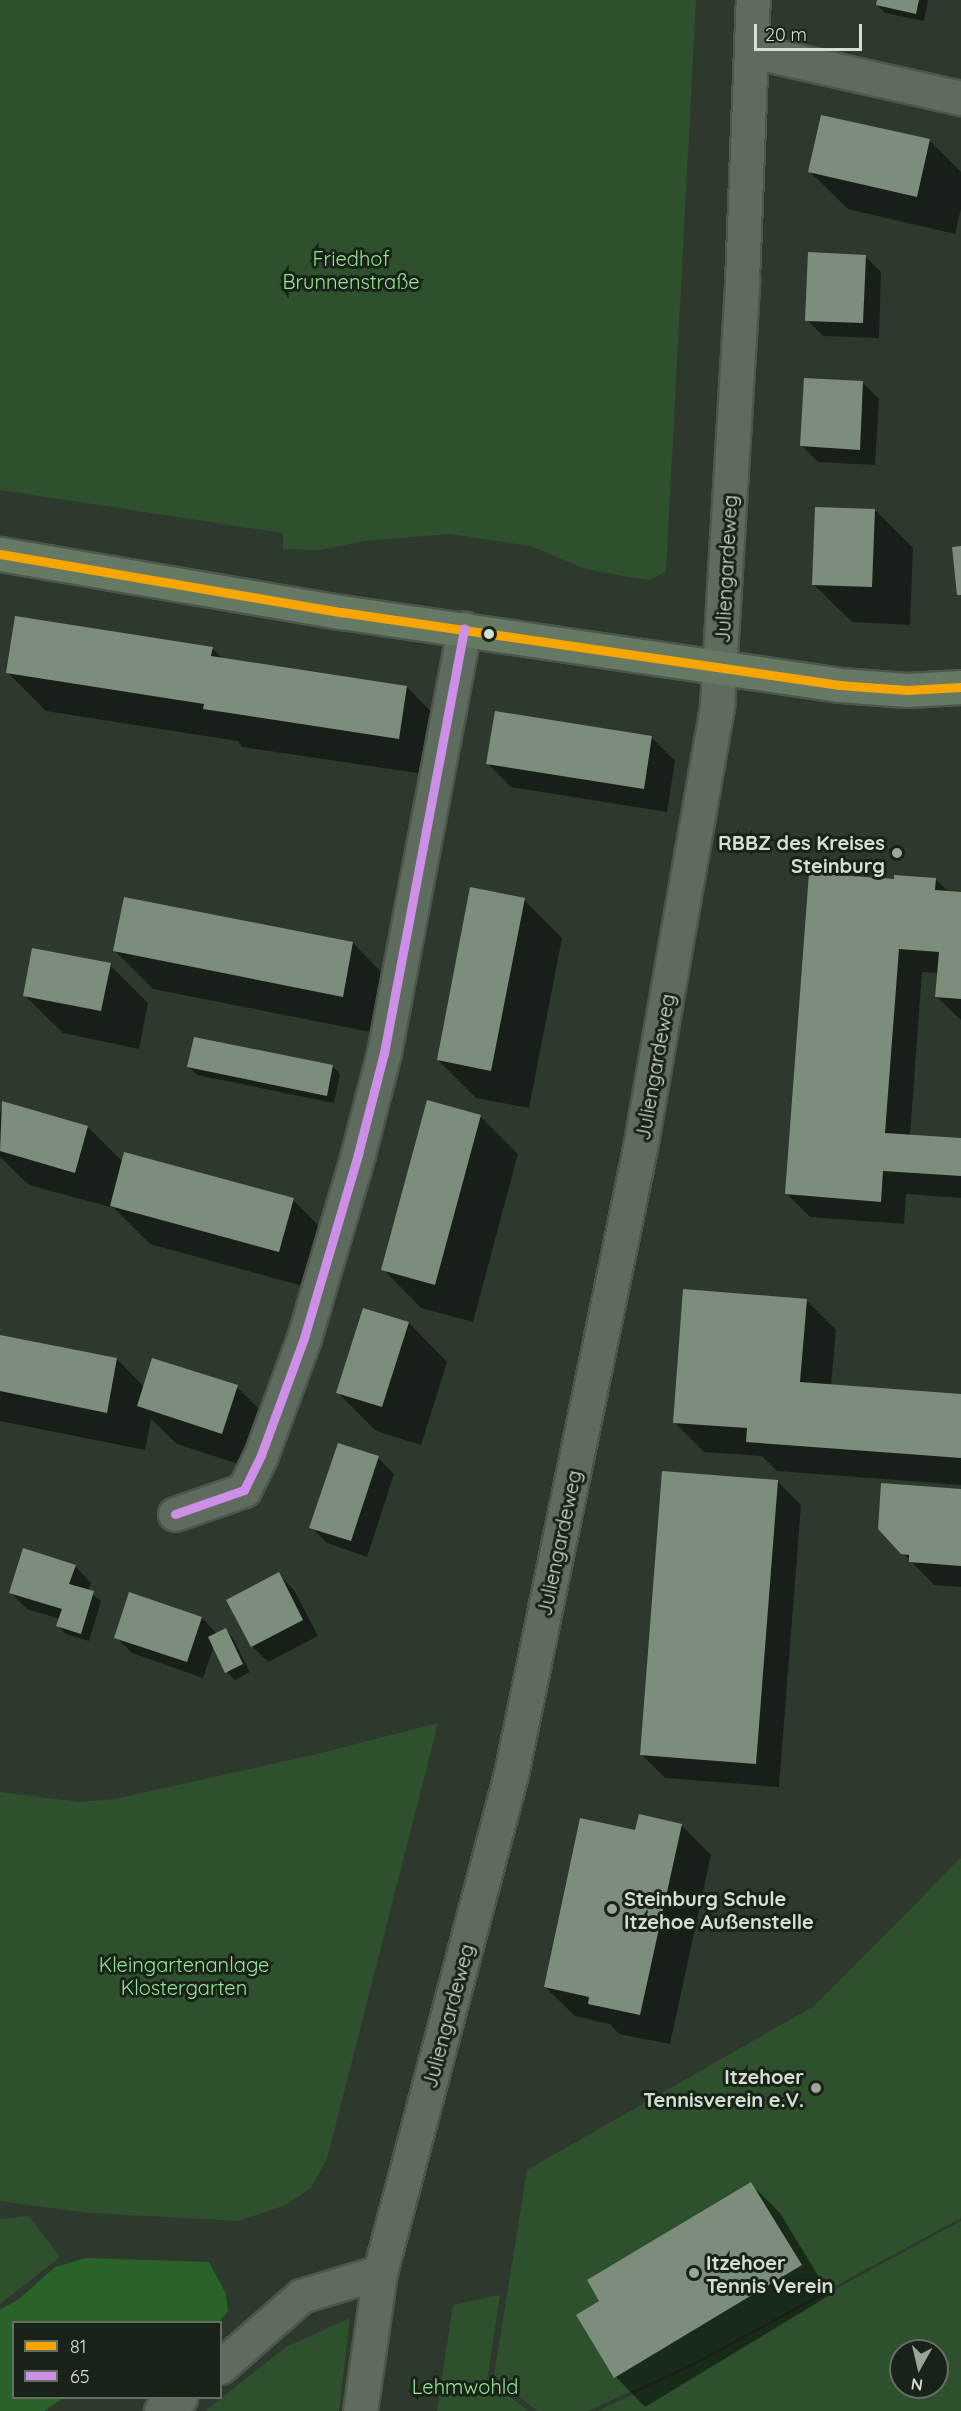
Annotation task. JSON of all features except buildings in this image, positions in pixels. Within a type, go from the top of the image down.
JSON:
[{"type":"main road","points":[[0,554],[341,612],[464,628],[840,685],[907,690],[961,687]]},
{"type":"street","name":"Juliengardeweg","points":[[360,2411],[380,2272],[511,1774],[640,1148],[717,706],[753,0]]},
{"type":"street","points":[[752,51],[961,98]]},
{"type":"street","points":[[175,1514],[244,1490],[269,1436],[304,1338],[358,1154],[384,1053],[464,628]]},
{"type":"street","points":[[222,2365],[302,2296],[380,2272]]},
{"type":"street","points":[[161,2411],[177,2399]]},
{"type":"green space","name":"Friedhof Brunnenstraße","points":[[0,0],[696,0],[666,571],[650,580],[623,576],[586,569],[530,546],[449,534],[364,541],[320,550],[283,549],[283,533],[0,490]]},
{"type":"green space","name":"Kleingartenanlage Klostergarten","points":[[438,1723],[327,2159],[311,2188],[286,2205],[238,2221],[89,2213],[0,2201],[0,1792],[79,1802],[115,1799],[313,1755]]},
{"type":"green space","name":"Itzehoer Tennisverein e.V.","points":[[961,1858],[961,2218],[693,2363],[588,2411],[537,2411],[494,2376],[527,2170],[814,2006]]},
{"type":"green space","points":[[29,2216],[60,2257],[0,2304],[0,2219]]},
{"type":"green space","points":[[961,2221],[961,2411],[598,2411],[693,2366]]},
{"type":"green space","name":"Lehmwohld","points":[[500,2295],[487,2380],[529,2411],[437,2411],[453,2305]]},
{"type":"green space","points":[[350,2318],[339,2411],[205,2411],[222,2399],[286,2347]]},
{"type":"shaded area","points":[[86,2258],[209,2262],[226,2294],[228,2311],[220,2321],[12,2321],[12,2399],[62,2399],[44,2411],[0,2411],[0,2310],[19,2299],[55,2267]]},
{"type":"transit line","name":"81","points":[[0,554],[341,612],[840,685],[907,690],[961,687]]},
{"type":"transit line","name":"65","points":[[175,1514],[244,1490],[261,1455],[304,1338],[358,1154],[384,1053],[464,628]]},
{"type":"place","name":"RBBZ des Kreises Steinburg","points":[[897,853]]},
{"type":"place","name":"Steinburg Schule Itzehoe Außenstelle","points":[[612,1909]]},
{"type":"place","name":"Itzehoer Tennisverein e.V.","points":[[816,2088]]},
{"type":"place","name":"Itzehoer Tennis Verein","points":[[694,2273]]}]
